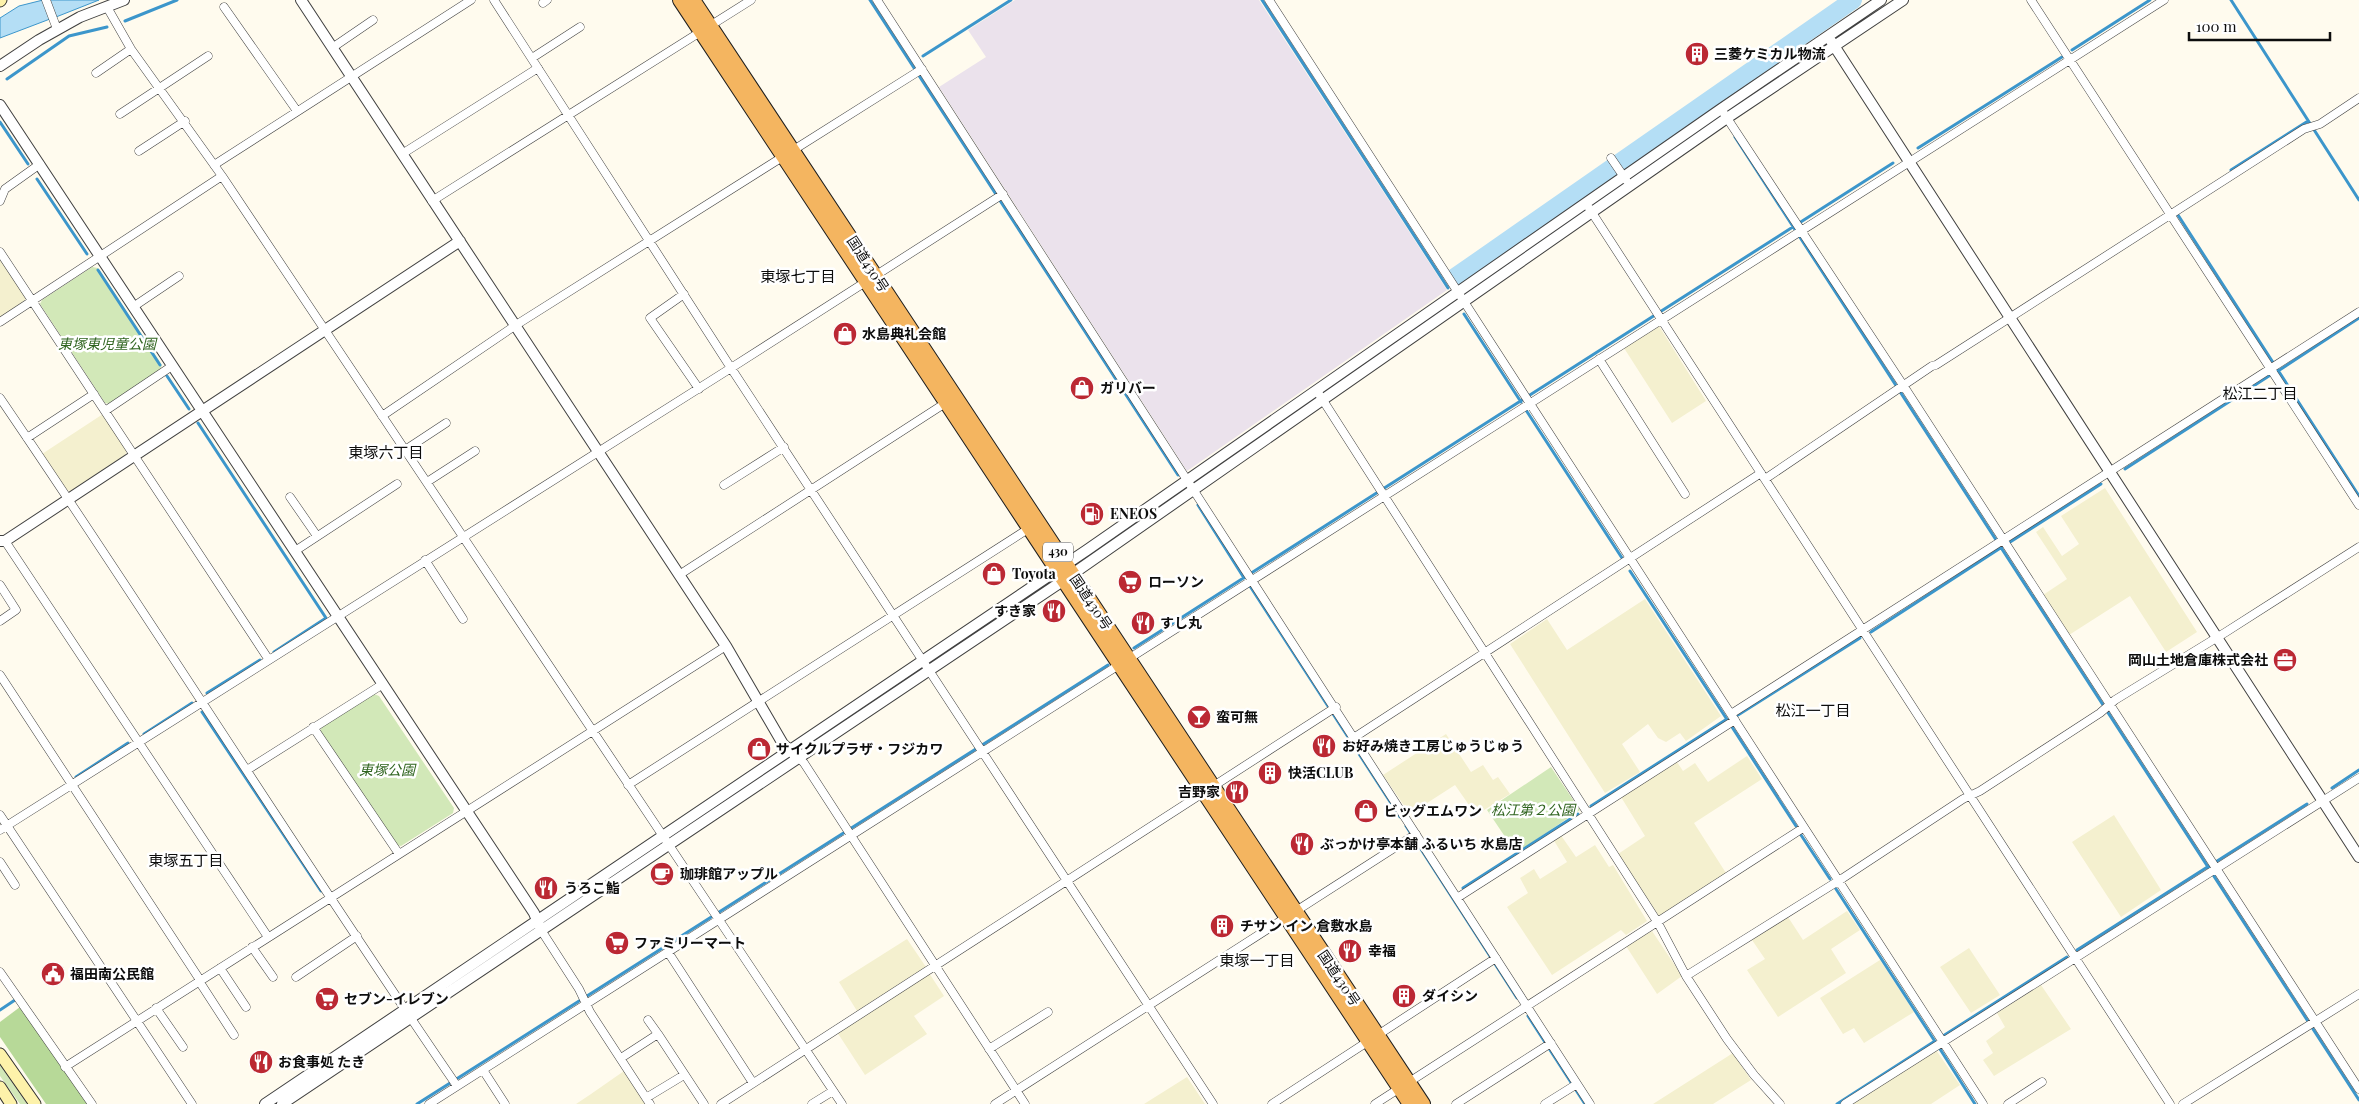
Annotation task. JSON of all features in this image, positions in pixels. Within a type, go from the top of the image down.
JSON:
[{"type":"highway","name":"国道430号","points":[[680,0],[706,29],[1404,1085],[1423,1104]]},
{"type":"highway","name":"国道430号","points":[[693,0],[706,29]]},
{"type":"highway","name":"国道430号","points":[[871,280],[1028,529],[1065,573]]},
{"type":"highway","name":"国道430号","points":[[1404,1085],[1410,1104]]},
{"type":"main road","points":[[0,1054],[35,1104]]},
{"type":"main road","points":[[0,1087],[12,1104]]},
{"type":"street","points":[[46,0],[57,29]]},
{"type":"street","points":[[0,66],[57,29],[80,17],[124,0]]},
{"type":"street","points":[[301,0],[726,646],[782,744],[804,763],[1025,1104]]},
{"type":"street","points":[[214,165],[470,0]]},
{"type":"street","points":[[494,0],[922,661],[1213,1104]]},
{"type":"street","points":[[432,201],[751,0]]},
{"type":"street","points":[[877,0],[919,71],[1191,485],[1332,709],[1355,737],[1413,836],[1457,898],[1493,960],[1527,1006],[1548,1045],[1590,1104]]},
{"type":"street","points":[[1269,0],[1458,292],[1526,403],[1733,717],[1837,881],[1983,1104]]},
{"type":"street","points":[[794,754],[929,670],[1320,396],[1464,302],[1589,208],[1622,174],[1882,0]]},
{"type":"street","points":[[1320,396],[1458,292],[1589,208],[1630,186],[1727,118],[1903,0]]},
{"type":"street","points":[[2031,0],[2359,505]]},
{"type":"street","points":[[429,1104],[455,1082],[483,1070],[585,1000],[668,952],[717,916],[980,748],[1125,662],[1381,493],[1599,359],[1659,315],[1797,229],[1908,163],[2164,0]]},
{"type":"street","points":[[107,7],[131,49],[222,176],[842,1104]]},
{"type":"street","points":[[224,7],[297,111]]},
{"type":"street","points":[[332,48],[373,20]]},
{"type":"street","points":[[532,58],[580,27]]},
{"type":"street","points":[[1828,36],[1908,163],[2359,858]]},
{"type":"street","points":[[96,73],[131,49]]},
{"type":"street","points":[[120,114],[208,56]]},
{"type":"street","points":[[402,154],[538,68]]},
{"type":"street","points":[[382,416],[516,326],[919,71]]},
{"type":"street","points":[[1355,737],[1899,387],[2311,126],[2320,124],[2359,98]]},
{"type":"street","points":[[0,105],[467,812],[648,1101],[684,1075]]},
{"type":"street","points":[[1721,109],[2106,708],[2213,868],[2312,1024],[2359,1089]]},
{"type":"street","points":[[139,151],[184,121]]},
{"type":"street","points":[[1611,158],[1630,186]]},
{"type":"street","points":[[0,201],[4,189],[40,164]]},
{"type":"street","points":[[0,322],[222,176]]},
{"type":"street","points":[[4,827],[699,389],[1000,196]]},
{"type":"street","points":[[1589,208],[2170,1104]]},
{"type":"street","points":[[268,937],[3,541],[460,241]]},
{"type":"street","points":[[0,252],[269,660]]},
{"type":"street","points":[[133,307],[179,276]]},
{"type":"street","points":[[684,294],[650,318],[699,389]]},
{"type":"street","points":[[1457,898],[1588,814],[1862,630],[2002,544],[2109,471],[2273,370],[2359,312]]},
{"type":"street","points":[[1599,359],[1685,494]]},
{"type":"street","points":[[105,411],[172,366]]},
{"type":"street","points":[[28,438],[94,394]]},
{"type":"street","points":[[1320,396],[1658,924],[1686,976],[1748,1068],[1780,1104]]},
{"type":"street","points":[[0,398],[69,498],[455,1082]]},
{"type":"street","points":[[679,575],[947,402]]},
{"type":"street","points":[[405,450],[446,423]]},
{"type":"street","points":[[724,485],[784,447]]},
{"type":"street","points":[[427,482],[475,451]]},
{"type":"street","points":[[295,551],[397,484]]},
{"type":"street","points":[[290,496],[317,536]]},
{"type":"street","points":[[628,785],[1028,529]]},
{"type":"street","points":[[1686,976],[2359,547]]},
{"type":"street","points":[[426,560],[463,619]]},
{"type":"street","points":[[283,1101],[406,1008],[539,925],[665,841],[794,754],[922,661],[1065,573]]},
{"type":"street","points":[[0,585],[16,610],[0,621]]},
{"type":"street","points":[[66,1067],[136,1020],[467,812],[726,646]]},
{"type":"street","points":[[0,675],[234,1035]]},
{"type":"street","points":[[247,770],[312,727],[383,684]]},
{"type":"street","points":[[721,1104],[1332,709]]},
{"type":"street","points":[[312,727],[399,854]]},
{"type":"street","points":[[1845,1104],[2076,958],[2213,868],[2323,802],[2359,778]]},
{"type":"street","points":[[0,815],[4,827],[192,1104]]},
{"type":"street","points":[[1375,1104],[1658,924],[1803,828]]},
{"type":"street","points":[[995,1104],[1413,836]]},
{"type":"street","points":[[0,862],[13,882],[3,884]]},
{"type":"street","points":[[265,1104],[283,1101],[412,1018],[539,925]]},
{"type":"street","points":[[296,977],[357,936]]},
{"type":"street","points":[[252,947],[273,977]]},
{"type":"street","points":[[668,952],[753,1083]]},
{"type":"street","points":[[1272,1104],[1493,960]]},
{"type":"street","points":[[220,968],[246,1007]]},
{"type":"street","points":[[0,972],[92,1104]]},
{"type":"street","points":[[2183,1104],[2359,994]]},
{"type":"street","points":[[156,1008],[183,1047]]},
{"type":"street","points":[[989,1049],[1048,1012]]},
{"type":"street","points":[[648,1020],[704,1104]]},
{"type":"street","points":[[621,1058],[658,1034]]},
{"type":"street","points":[[1456,1104],[1548,1045]]},
{"type":"street","points":[[483,1070],[504,1104]]},
{"type":"street","points":[[2008,1104],[2042,1082]]},
{"type":"street","points":[[1545,1104],[1575,1085]]},
{"type":"street","points":[[812,1104],[834,1091]]},
{"type":"shaded area","points":[[1015,0],[1259,0],[1447,290],[1187,471],[939,87],[986,57],[968,30]]},
{"type":"shaded area","points":[[0,259],[26,297],[24,302],[0,318]]},
{"type":"shaded area","points":[[1659,326],[1706,401],[1672,423],[1624,348]]},
{"type":"shaded area","points":[[103,414],[127,450],[125,455],[71,491],[66,490],[42,454]]},
{"type":"shaded area","points":[[2105,488],[2197,632],[2166,652],[2130,596],[2069,635],[2043,595],[2067,579],[2036,532],[2043,527],[2062,556],[2079,544],[2061,516]]},
{"type":"shaded area","points":[[1645,599],[1721,716],[1686,741],[1680,733],[1666,742],[1658,738],[1648,724],[1622,744],[1640,772],[1605,793],[1510,644],[1547,619],[1567,650]]},
{"type":"shaded area","points":[[1446,734],[1471,772],[1483,765],[1493,780],[1498,777],[1510,794],[1476,815],[1455,785],[1410,814],[1383,775]]},
{"type":"shaded area","points":[[1747,756],[1762,779],[1694,823],[1726,873],[1659,916],[1618,854],[1645,836],[1621,797],[1677,762],[1683,771],[1695,763],[1708,782]]},
{"type":"shaded area","points":[[2114,815],[2161,890],[2121,917],[2072,842]]},
{"type":"shaded area","points":[[1560,834],[1576,857],[1595,845],[1609,867],[1613,865],[1647,921],[1626,935],[1621,930],[1552,975],[1507,907],[1528,893],[1520,878],[1534,869],[1540,879],[1567,862],[1553,839]]},
{"type":"shaded area","points":[[1847,911],[1860,930],[1831,949],[1846,973],[1778,1017],[1747,970],[1765,959],[1752,940],[1788,917],[1803,940]]},
{"type":"shaded area","points":[[1652,931],[1682,976],[1657,994],[1626,946]]},
{"type":"shaded area","points":[[907,939],[926,967],[857,1011],[839,982]]},
{"type":"shaded area","points":[[1969,948],[2000,995],[1971,1013],[1940,967]]},
{"type":"shaded area","points":[[1880,960],[1914,1012],[1864,1043],[1854,1028],[1843,1034],[1820,998]]},
{"type":"shaded area","points":[[929,973],[944,996],[914,1016],[927,1034],[865,1075],[837,1032]]},
{"type":"shaded area","points":[[2041,985],[2071,1029],[1994,1076],[1983,1060],[1993,1053],[1986,1041],[2005,1027],[1997,1013]]},
{"type":"shaded area","points":[[1936,1050],[1960,1085],[1931,1104],[1852,1104]]},
{"type":"shaded area","points":[[1733,1053],[1751,1080],[1713,1104],[1653,1104]]},
{"type":"shaded area","points":[[624,1071],[645,1104],[576,1104],[591,1094]]},
{"type":"shaded area","points":[[1187,1077],[1205,1104],[1144,1104]]},
{"type":"green space","name":"東塚東児童公園","points":[[92,267],[98,268],[162,365],[160,370],[110,404],[105,403],[40,304],[42,300]]},
{"type":"green space","name":"東塚公園","points":[[374,694],[379,696],[454,808],[453,813],[401,846],[397,845],[320,732],[322,726]]},
{"type":"green space","name":"松江第２公園","points":[[1551,767],[1580,810],[1516,853],[1487,810]]},
{"type":"green space","points":[[20,1007],[88,1104],[46,1104],[0,1037],[0,1022]]},
{"type":"green space","points":[[0,1065],[27,1104],[20,1104],[0,1076]]},
{"type":"water","points":[[43,0],[50,19],[0,38],[0,18],[19,6]]},
{"type":"water","points":[[49,0],[99,0],[56,17]]},
{"type":"waterway","points":[[125,21],[177,0]]},
{"type":"waterway","points":[[870,0],[1178,475]]},
{"type":"waterway","points":[[923,56],[1011,0]]},
{"type":"waterway","points":[[1262,0],[1448,288]]},
{"type":"waterway","points":[[1455,277],[1853,0]]},
{"type":"waterway","points":[[2072,50],[2150,0]]},
{"type":"waterway","points":[[2231,0],[2359,200]]},
{"type":"waterway","points":[[7,79],[69,36],[107,27]]},
{"type":"waterway","points":[[1918,148],[2062,57]]},
{"type":"waterway","points":[[1710,99],[1713,103]]},
{"type":"waterway","points":[[2231,170],[2308,121]]},
{"type":"waterway","points":[[0,122],[28,164]]},
{"type":"waterway","points":[[1735,137],[2359,1100]]},
{"type":"waterway","points":[[1134,648],[1893,163]]},
{"type":"waterway","points":[[37,179],[87,254]]},
{"type":"waterway","points":[[2178,215],[2359,496]]},
{"type":"waterway","points":[[98,270],[160,365]]},
{"type":"waterway","points":[[1464,314],[1521,402]]},
{"type":"waterway","points":[[2278,371],[2359,318]]},
{"type":"waterway","points":[[2125,469],[2272,374]]},
{"type":"waterway","points":[[167,376],[189,409]]},
{"type":"waterway","points":[[1524,407],[1622,558]]},
{"type":"waterway","points":[[198,423],[326,618],[274,652]]},
{"type":"waterway","points":[[2007,544],[2101,484]]},
{"type":"waterway","points":[[1198,505],[1244,578]]},
{"type":"waterway","points":[[1871,632],[2002,547]]},
{"type":"waterway","points":[[1630,571],[1728,721]]},
{"type":"waterway","points":[[1248,583],[1400,817]]},
{"type":"waterway","points":[[1738,715],[1860,638]]},
{"type":"waterway","points":[[207,693],[260,660]]},
{"type":"waterway","points":[[417,1104],[1108,665]]},
{"type":"waterway","points":[[144,734],[192,703]]},
{"type":"waterway","points":[[202,712],[321,891]]},
{"type":"waterway","points":[[1591,806],[1727,719]]},
{"type":"waterway","points":[[1732,727],[1796,826]]},
{"type":"waterway","points":[[76,777],[128,743]]},
{"type":"waterway","points":[[2332,788],[2359,770]]},
{"type":"waterway","points":[[2214,863],[2307,804]]},
{"type":"waterway","points":[[1463,888],[1578,814]]},
{"type":"waterway","points":[[1406,826],[1517,998]]},
{"type":"waterway","points":[[1801,835],[1830,879]]},
{"type":"waterway","points":[[2077,950],[2209,866]]},
{"type":"waterway","points":[[1836,889],[1936,1043]]},
{"type":"waterway","points":[[1943,1036],[2067,957]]},
{"type":"waterway","points":[[0,1010],[15,1000]]},
{"type":"waterway","points":[[1528,1016],[1585,1104]]},
{"type":"waterway","points":[[1837,1104],[1935,1041]]},
{"type":"waterway","points":[[1940,1049],[1975,1104]]},
{"type":"place","name":"三菱ケミカル物流","points":[[1697,54]]},
{"type":"place","name":"水島典礼会館","points":[[845,334]]},
{"type":"place","name":"ガリバー","points":[[1082,388]]},
{"type":"place","name":"ENEOS","points":[[1092,514]]},
{"type":"place","name":"Toyota","points":[[994,574]]},
{"type":"place","name":"ローソン","points":[[1130,582]]},
{"type":"place","name":"すき家","points":[[1054,611]]},
{"type":"place","name":"すし丸","points":[[1143,623]]},
{"type":"place","name":"岡山土地倉庫株式会社","points":[[2285,660]]},
{"type":"place","name":"蛮可無","points":[[1199,717]]},
{"type":"place","name":"お好み焼き工房じゅうじゅう","points":[[1324,746]]},
{"type":"place","name":"サイクルプラザ・フジカワ","points":[[759,749]]},
{"type":"place","name":"快活CLUB","points":[[1270,773]]},
{"type":"place","name":"吉野家","points":[[1237,792]]},
{"type":"place","name":"ビッグエムワン","points":[[1366,811]]},
{"type":"place","name":"ぶっかけ亭本舗 ふるいち 水島店","points":[[1302,844]]},
{"type":"place","name":"珈琲館アップル","points":[[662,874]]},
{"type":"place","name":"うろこ鮨","points":[[546,888]]},
{"type":"place","name":"チサン イン 倉敷水島","points":[[1222,926]]},
{"type":"place","name":"ファミリーマート","points":[[617,943]]},
{"type":"place","name":"幸福","points":[[1350,951]]},
{"type":"place","name":"福田南公民館","points":[[53,974]]},
{"type":"place","name":"ダイシン","points":[[1404,996]]},
{"type":"place","name":"セブン-イレブン","points":[[327,999]]},
{"type":"place","name":"お食事処 たき","points":[[261,1062]]},
{"type":"district","name":"東塚七丁目","points":[[798,277]]},
{"type":"district","name":"松江二丁目","points":[[2260,394]]},
{"type":"district","name":"東塚六丁目","points":[[386,453]]},
{"type":"district","name":"松江一丁目","points":[[1813,711]]},
{"type":"district","name":"東塚五丁目","points":[[186,861]]},
{"type":"district","name":"東塚一丁目","points":[[1257,961]]}]
